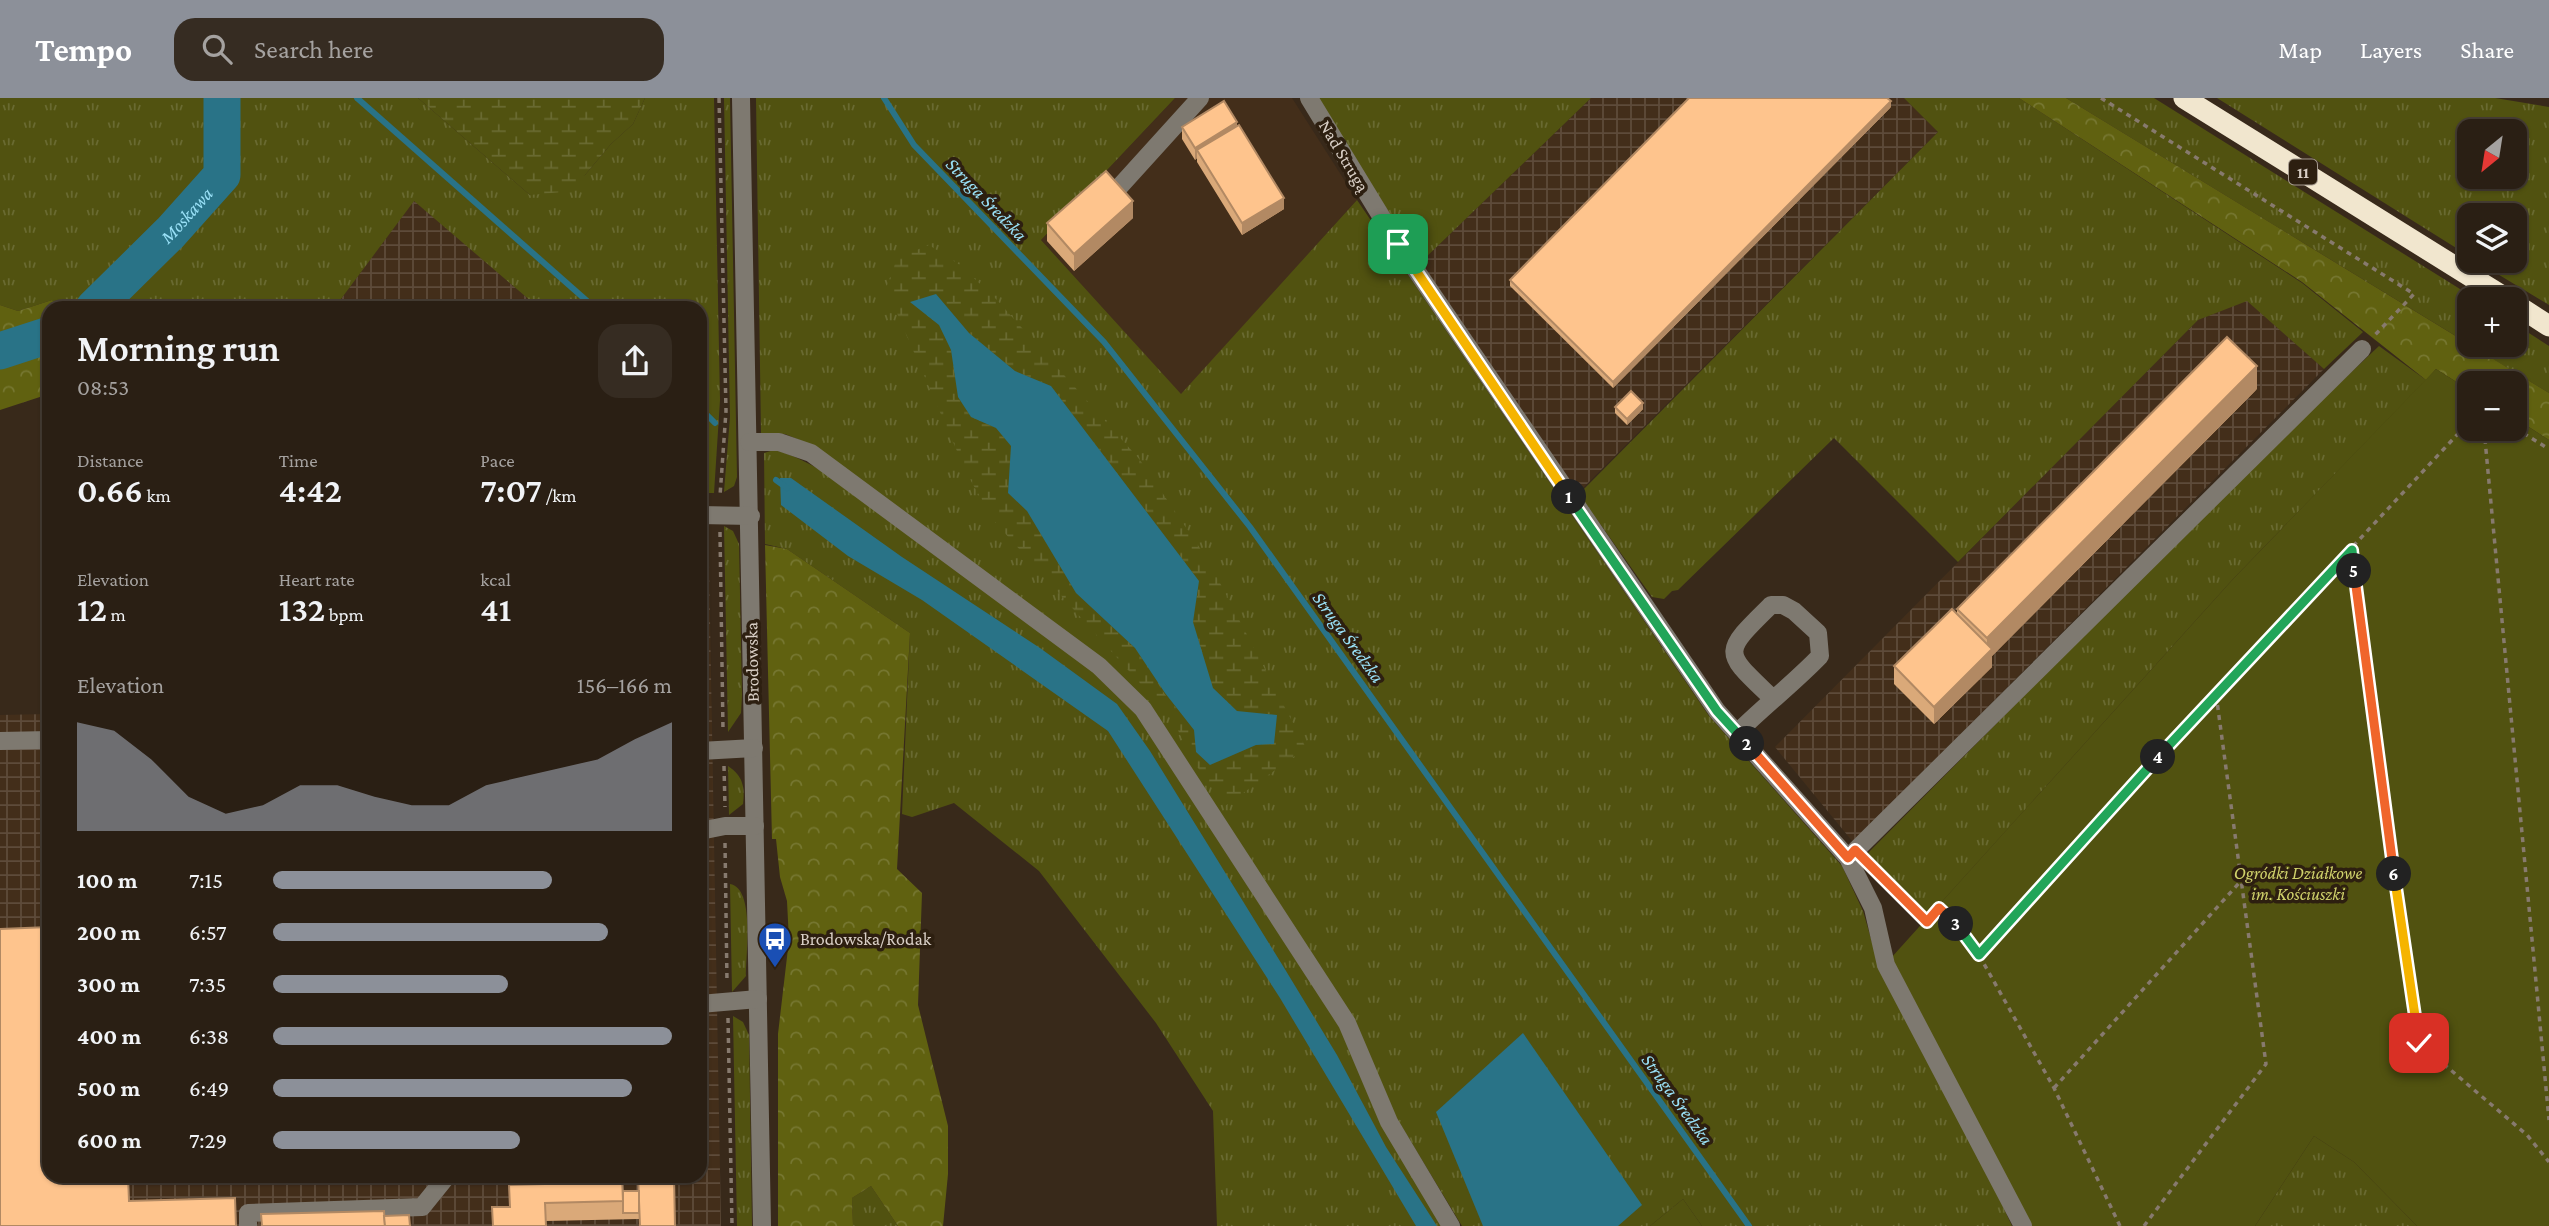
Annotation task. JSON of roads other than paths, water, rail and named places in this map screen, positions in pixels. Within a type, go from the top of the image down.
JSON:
[{"type":"highway","name":"11","points":[[2184,98],[2488,287]]},
{"type":"highway","points":[[2527,312],[2549,326]]},
{"type":"street","name":"Brodowska","points":[[741,98],[762,1226]]},
{"type":"street","points":[[1113,194],[1200,98]]},
{"type":"street","name":"Nad Strugą","points":[[1309,98],[1398,244],[1717,711],[1852,854],[1873,908],[1886,965],[2023,1226]]},
{"type":"street","points":[[1852,854],[2362,349]]},
{"type":"street","points":[[749,439],[779,442],[811,453],[1099,666],[1143,709],[1347,1023],[1389,1122],[1451,1226]]},
{"type":"street","points":[[707,514],[720,515],[750,507]]},
{"type":"street","points":[[1737,733],[1772,698],[1785,692],[1820,656],[1818,633],[1783,605],[1771,605],[1742,634],[1734,649],[1735,663],[1772,698]]},
{"type":"street","points":[[0,741],[42,740]]},
{"type":"street","points":[[707,751],[754,748]]},
{"type":"street","points":[[707,830],[725,826],[755,826]]},
{"type":"street","points":[[707,1004],[758,999]]},
{"type":"street","points":[[248,1226],[248,1213],[422,1207],[441,1183]]},
{"type":"water","points":[[936,294],[969,333],[1015,371],[1051,386],[1199,581],[1193,622],[1213,688],[1237,711],[1277,715],[1274,744],[1256,745],[1210,765],[1196,752],[1194,730],[1135,648],[1076,593],[1027,511],[1008,493],[1011,446],[996,428],[971,417],[958,397],[951,350],[939,325],[910,302]]},
{"type":"water","points":[[780,478],[791,478],[902,557],[1040,648],[1117,704],[1150,751],[1283,966],[1337,1055],[1386,1147],[1437,1226],[1416,1226],[1280,998],[1108,731],[922,600],[848,556],[781,505]]},
{"type":"water","points":[[1523,1033],[1642,1205],[1618,1226],[1483,1226],[1436,1112]]},
{"type":"waterway","name":"Moskawa","points":[[101,301],[171,232],[222,175],[222,98]]},
{"type":"waterway","points":[[357,98],[587,301]]},
{"type":"waterway","name":"Struga Średzka","points":[[884,98],[914,145],[1104,342],[1250,527],[1749,1226]]},
{"type":"waterway","name":"Moskawa","points":[[0,351],[42,337]]},
{"type":"waterway","points":[[707,415],[715,423]]},
{"type":"waterway","points":[[776,480],[787,488]]},
{"type":"place","name":"Brodowska/Rodak","points":[[775,969]]},
{"type":"park label","name":"Ogródki Działkowe im. Kościuszki","points":[[2298,883]]}]
